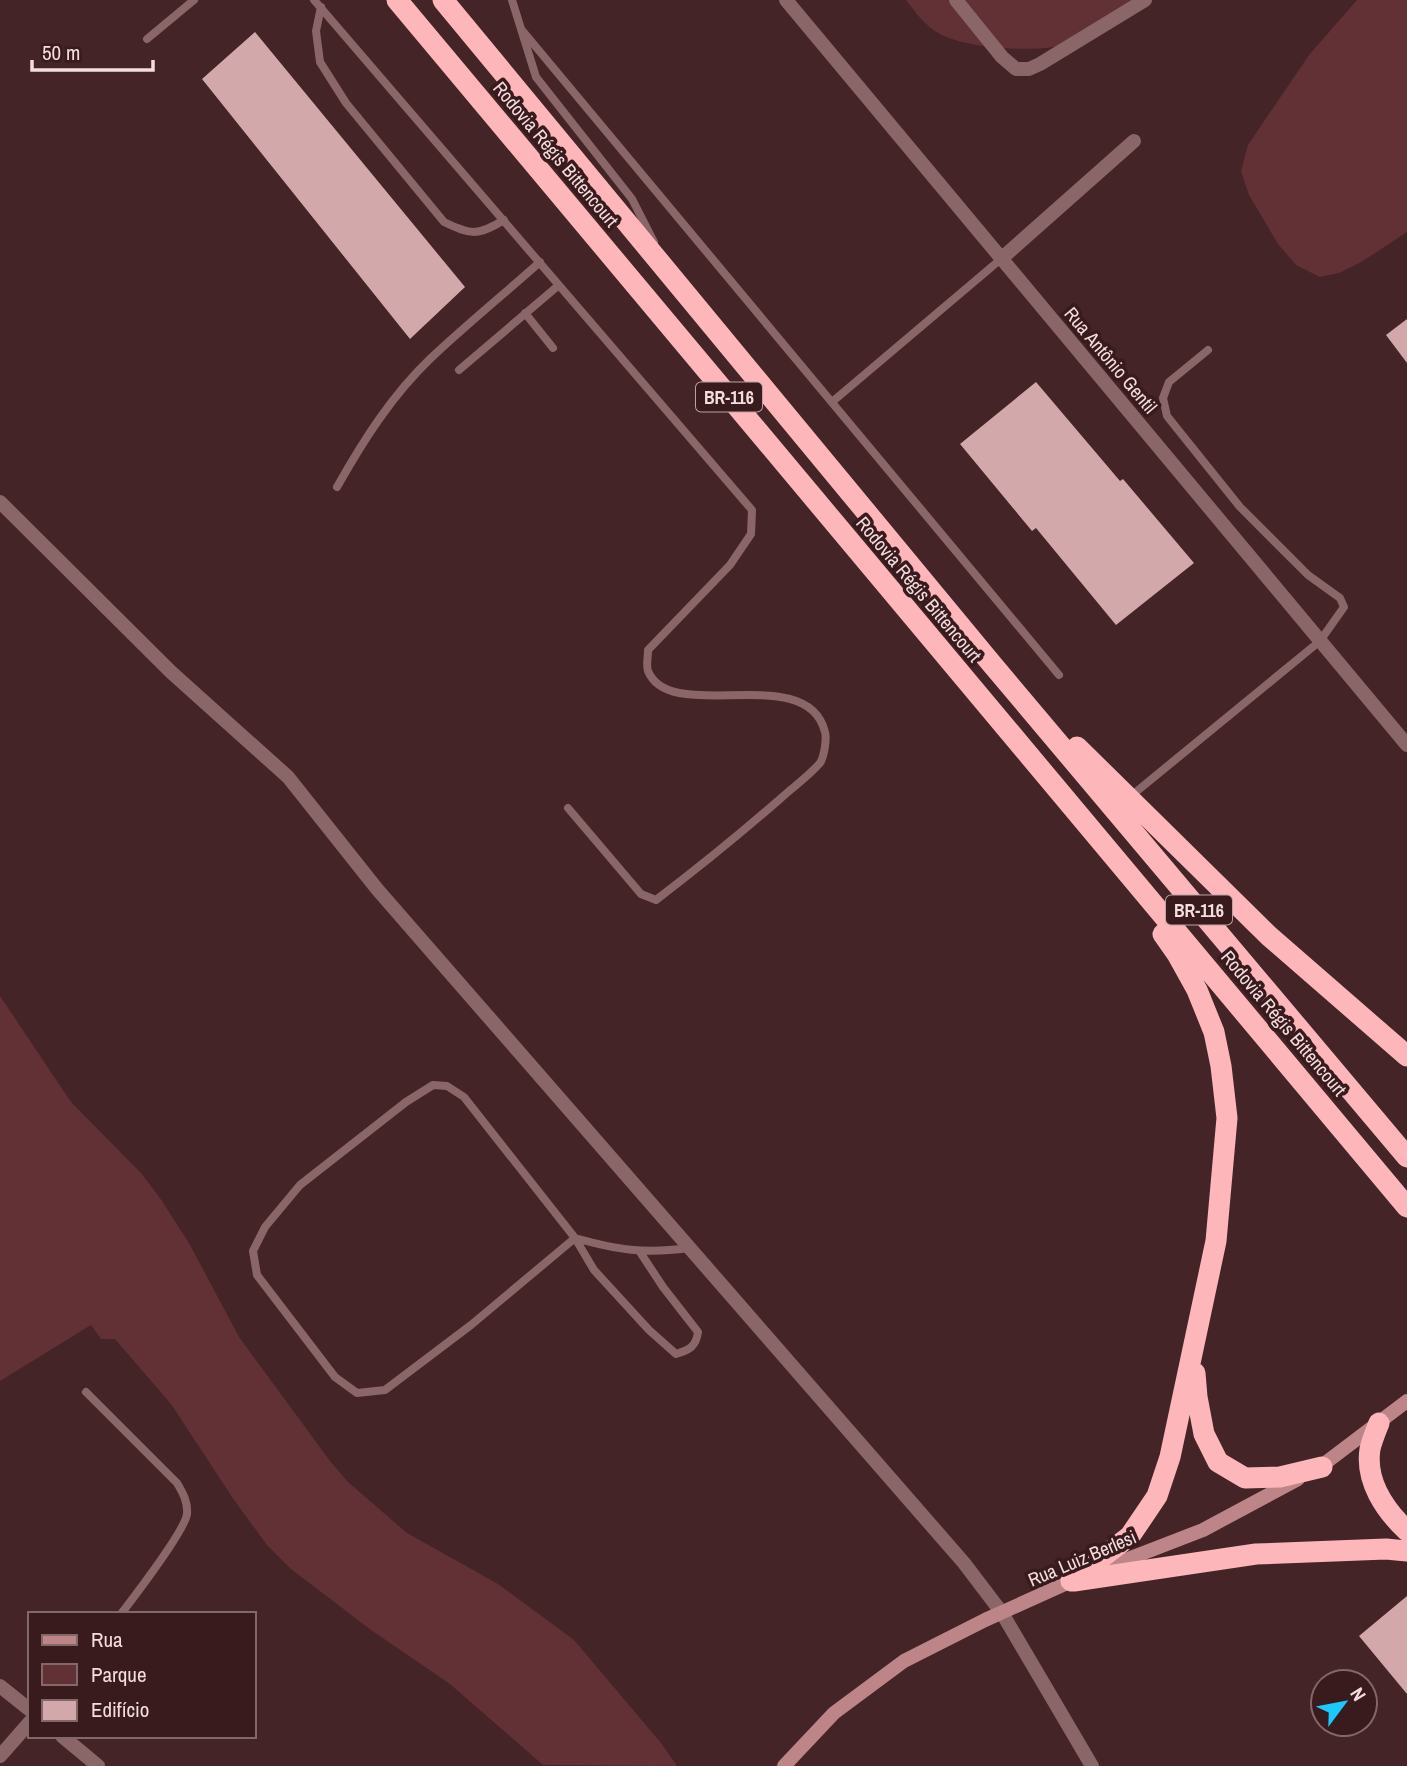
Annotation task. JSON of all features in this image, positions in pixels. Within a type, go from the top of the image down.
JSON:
[{"type":"highway","name":"Rodovia Régis Bittencourt","points":[[397,0],[1407,1207]]},
{"type":"highway","name":"Rodovia Régis Bittencourt","points":[[443,0],[991,663],[1407,1157]]},
{"type":"highway","points":[[991,663],[1269,936],[1407,1056]]},
{"type":"highway","points":[[1062,793],[1177,954],[1196,990],[1214,1032],[1227,1118],[1216,1241],[1170,1457],[1157,1496],[1130,1536],[1072,1581]]},
{"type":"highway","points":[[1194,1350],[1197,1397],[1204,1434],[1218,1462],[1245,1478],[1280,1477],[1322,1467]]},
{"type":"highway","points":[[1379,1423],[1370,1450],[1372,1479],[1385,1508],[1407,1531]]},
{"type":"highway","points":[[1072,1581],[1256,1555],[1386,1549],[1407,1552]]},
{"type":"street","name":"Rua Antônio Gentil","points":[[786,0],[1407,746]]},
{"type":"street","points":[[956,0],[1002,57],[1016,69],[1029,69],[1040,64],[1145,0]]},
{"type":"street","points":[[1001,258],[1134,141]]},
{"type":"street","points":[[0,502],[171,672],[288,777],[377,889],[964,1563],[1002,1613],[1091,1766]]},
{"type":"street","name":"Rua Luiz Berlesi","points":[[784,1766],[834,1713],[904,1661],[1072,1581],[1203,1530],[1322,1467],[1407,1401]]},
{"type":"street","points":[[0,1686],[28,1708]]},
{"type":"street","points":[[0,1756],[28,1724]]},
{"type":"street","points":[[64,1738],[98,1766]]},
{"type":"lane","points":[[147,39],[194,0]]},
{"type":"lane","points":[[314,0],[752,510],[751,534],[730,565],[648,650],[647,670],[656,683],[681,695],[760,695],[803,703],[818,713],[827,735],[822,761],[760,817],[656,900],[641,894],[568,808]]},
{"type":"lane","points":[[512,0],[537,77],[632,199],[670,273]]},
{"type":"lane","points":[[321,8],[316,31],[320,61],[346,103],[444,222],[466,232],[487,230],[504,220]]},
{"type":"lane","points":[[521,29],[1059,675]]},
{"type":"lane","points":[[832,402],[1001,258]]},
{"type":"lane","points":[[337,487],[367,435],[423,367],[540,262]]},
{"type":"lane","points":[[458,370],[559,285]]},
{"type":"lane","points":[[525,313],[553,348]]},
{"type":"lane","points":[[1129,798],[1320,641],[1344,607],[1340,598],[1308,575],[1240,507],[1167,416],[1163,398],[1169,382],[1208,350]]},
{"type":"lane","points":[[575,1238],[471,1325],[385,1390],[357,1393],[335,1377],[257,1275],[253,1251],[265,1227],[300,1185],[406,1102],[433,1085],[447,1086],[464,1097],[575,1238],[594,1270],[649,1330],[676,1354],[688,1351],[697,1342],[698,1332],[640,1252]]},
{"type":"lane","points":[[575,1238],[615,1249],[640,1252],[689,1248]]},
{"type":"lane","points":[[86,1392],[177,1483],[186,1499],[187,1516],[158,1563],[122,1612]]},
{"type":"green space","points":[[906,0],[1138,0],[1074,43],[1025,49],[969,44],[940,34],[930,28]]},
{"type":"green space","points":[[1357,0],[1407,0],[1407,232],[1363,261],[1339,273],[1320,277],[1296,265],[1278,244],[1249,195],[1241,171],[1248,145],[1309,55]]},
{"type":"green space","points":[[0,996],[71,1102],[141,1173],[160,1198],[189,1243],[239,1337],[348,1482],[407,1533],[498,1584],[574,1640],[661,1743],[677,1766],[543,1765],[450,1684],[371,1630],[291,1569],[267,1545],[234,1500],[171,1404],[115,1339],[101,1339],[91,1325],[0,1381]]},
{"type":"building","points":[[255,32],[465,287],[410,339],[202,79]]},
{"type":"building","points":[[1407,319],[1407,363],[1386,335]]},
{"type":"building","points":[[1036,382],[1194,563],[1116,625],[1036,528],[1032,531],[960,444]]},
{"type":"building","points":[[1407,1596],[1407,1694],[1359,1636]]}]
